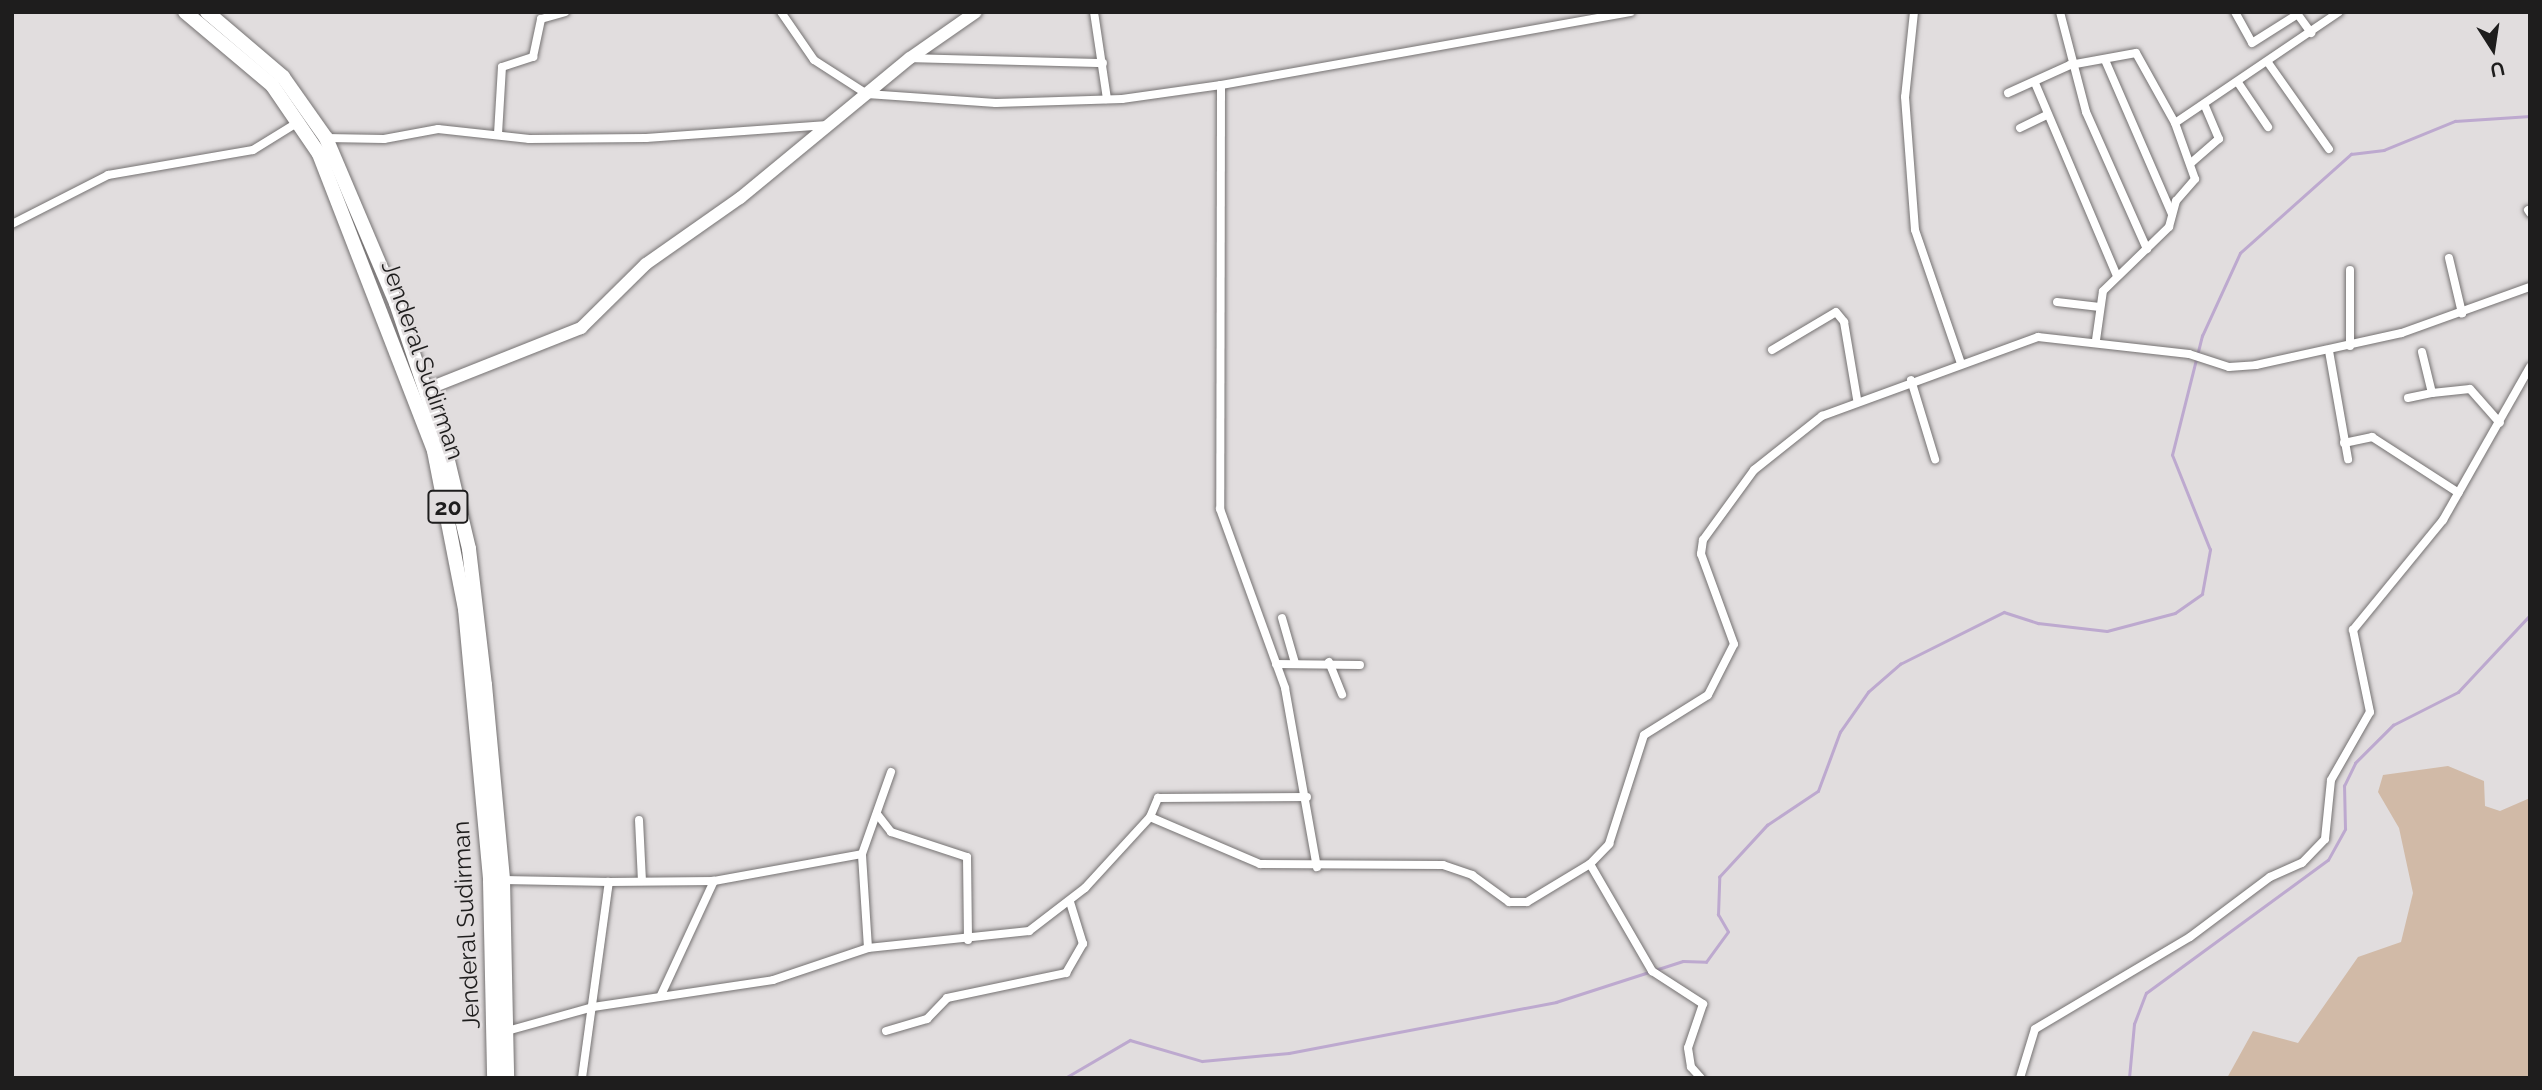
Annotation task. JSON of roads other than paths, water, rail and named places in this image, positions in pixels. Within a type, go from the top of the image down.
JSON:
[{"type":"highway","name":"Jenderal Sudirman","points":[[185,12],[244,57],[300,121],[335,189],[416,393],[447,504],[465,609],[490,881],[494,1078]]},
{"type":"highway","name":"20","points":[[213,14],[283,77],[326,138],[427,389],[469,549],[503,880],[507,1078]]},
{"type":"street","points":[[498,134],[502,67],[533,57],[541,19],[565,12]]},
{"type":"street","points":[[781,12],[814,60],[867,94],[996,103],[1107,99],[1221,85],[1631,12]]},
{"type":"street","points":[[427,389],[581,328],[646,264],[740,198],[910,58],[976,12]]},
{"type":"street","points":[[1094,12],[1107,99]]},
{"type":"street","points":[[1914,12],[1906,97],[1915,230],[1960,361]]},
{"type":"street","points":[[2060,12],[2070,65],[2147,250]]},
{"type":"street","points":[[2235,12],[2252,43],[2297,13],[2311,33]]},
{"type":"street","points":[[2175,123],[2269,64],[2339,12]]},
{"type":"street","points":[[2008,93],[2070,65],[2142,57],[2175,123],[2191,163],[2195,179],[2176,201],[2173,217],[2147,250],[2117,276],[2100,307],[2096,340]]},
{"type":"street","points":[[910,58],[1103,63]]},
{"type":"street","points":[[2105,60],[2173,217]]},
{"type":"street","points":[[2269,64],[2329,149]]},
{"type":"street","points":[[2035,83],[2117,276]]},
{"type":"street","points":[[2239,84],[2268,127]]},
{"type":"street","points":[[1221,85],[1220,509],[1276,664],[1307,797],[1317,867]]},
{"type":"street","points":[[2191,163],[2219,139],[2206,106]]},
{"type":"street","points":[[2020,128],[2047,115]]},
{"type":"street","points":[[12,224],[108,174],[253,149],[300,121]]},
{"type":"street","points":[[326,138],[384,139],[438,129],[498,134],[646,138],[828,125]]},
{"type":"street","points":[[2449,258],[2462,313]]},
{"type":"street","points":[[2350,270],[2350,346]]},
{"type":"street","points":[[1150,817],[1261,864],[1317,867],[1443,866],[1521,904],[1590,864],[1612,839],[1644,735],[1704,699],[1731,652],[1732,632],[1701,554],[1707,533],[1754,470],[1813,422],[1857,399],[1960,361],[2038,337],[2096,340],[2189,354],[2229,367],[2350,346],[2462,313],[2530,286]]},
{"type":"street","points":[[2057,302],[2100,307]]},
{"type":"street","points":[[1772,350],[1836,312],[1844,322],[1857,399]]},
{"type":"street","points":[[2329,351],[2348,459]]},
{"type":"street","points":[[2422,352],[2432,393]]},
{"type":"street","points":[[2020,1078],[2035,1029],[2190,937],[2270,877],[2302,863],[2325,839],[2331,780],[2370,712],[2353,630],[2459,493],[2530,367]]},
{"type":"street","points":[[1911,380],[1935,459]]},
{"type":"street","points":[[2408,398],[2470,389],[2500,423]]},
{"type":"street","points":[[2344,443],[2372,437],[2459,493]]},
{"type":"street","points":[[1282,618],[1295,663]]},
{"type":"street","points":[[1276,664],[1329,662],[1360,666]]},
{"type":"street","points":[[1329,662],[1342,694]]},
{"type":"street","points":[[868,948],[862,854],[891,772]]},
{"type":"street","points":[[507,1031],[593,1007],[773,980],[868,948],[968,940],[1029,931],[1070,902],[1150,817],[1158,798],[1307,797]]},
{"type":"street","points":[[877,814],[891,832],[967,857],[968,940]]},
{"type":"street","points":[[639,820],[642,881]]},
{"type":"street","points":[[503,880],[714,881],[862,854]]},
{"type":"street","points":[[1590,864],[1654,974],[1703,1004],[1688,1048],[1691,1067],[1701,1078]]},
{"type":"street","points":[[662,995],[714,881]]},
{"type":"street","points":[[582,1078],[609,882]]},
{"type":"street","points":[[886,1031],[927,1019],[947,998],[1066,973],[1083,944],[1070,902]]},
{"type":"waterway","points":[[1065,1078],[1130,1040],[1202,1061],[1289,1053],[1556,1002],[1683,961],[1706,962],[1728,932],[1718,915],[1719,877],[1767,825],[1818,791],[1840,732],[1868,692],[1900,664],[2004,612],[2038,623],[2107,631],[2175,613],[2202,594],[2210,550],[2172,455],[2202,336],[2240,253],[2351,154],[2384,150],[2455,121],[2530,116]]},
{"type":"waterway","points":[[2129,1078],[2134,1024],[2146,993],[2328,860],[2345,829],[2344,786],[2355,763],[2393,725],[2458,692],[2530,615]]}]
